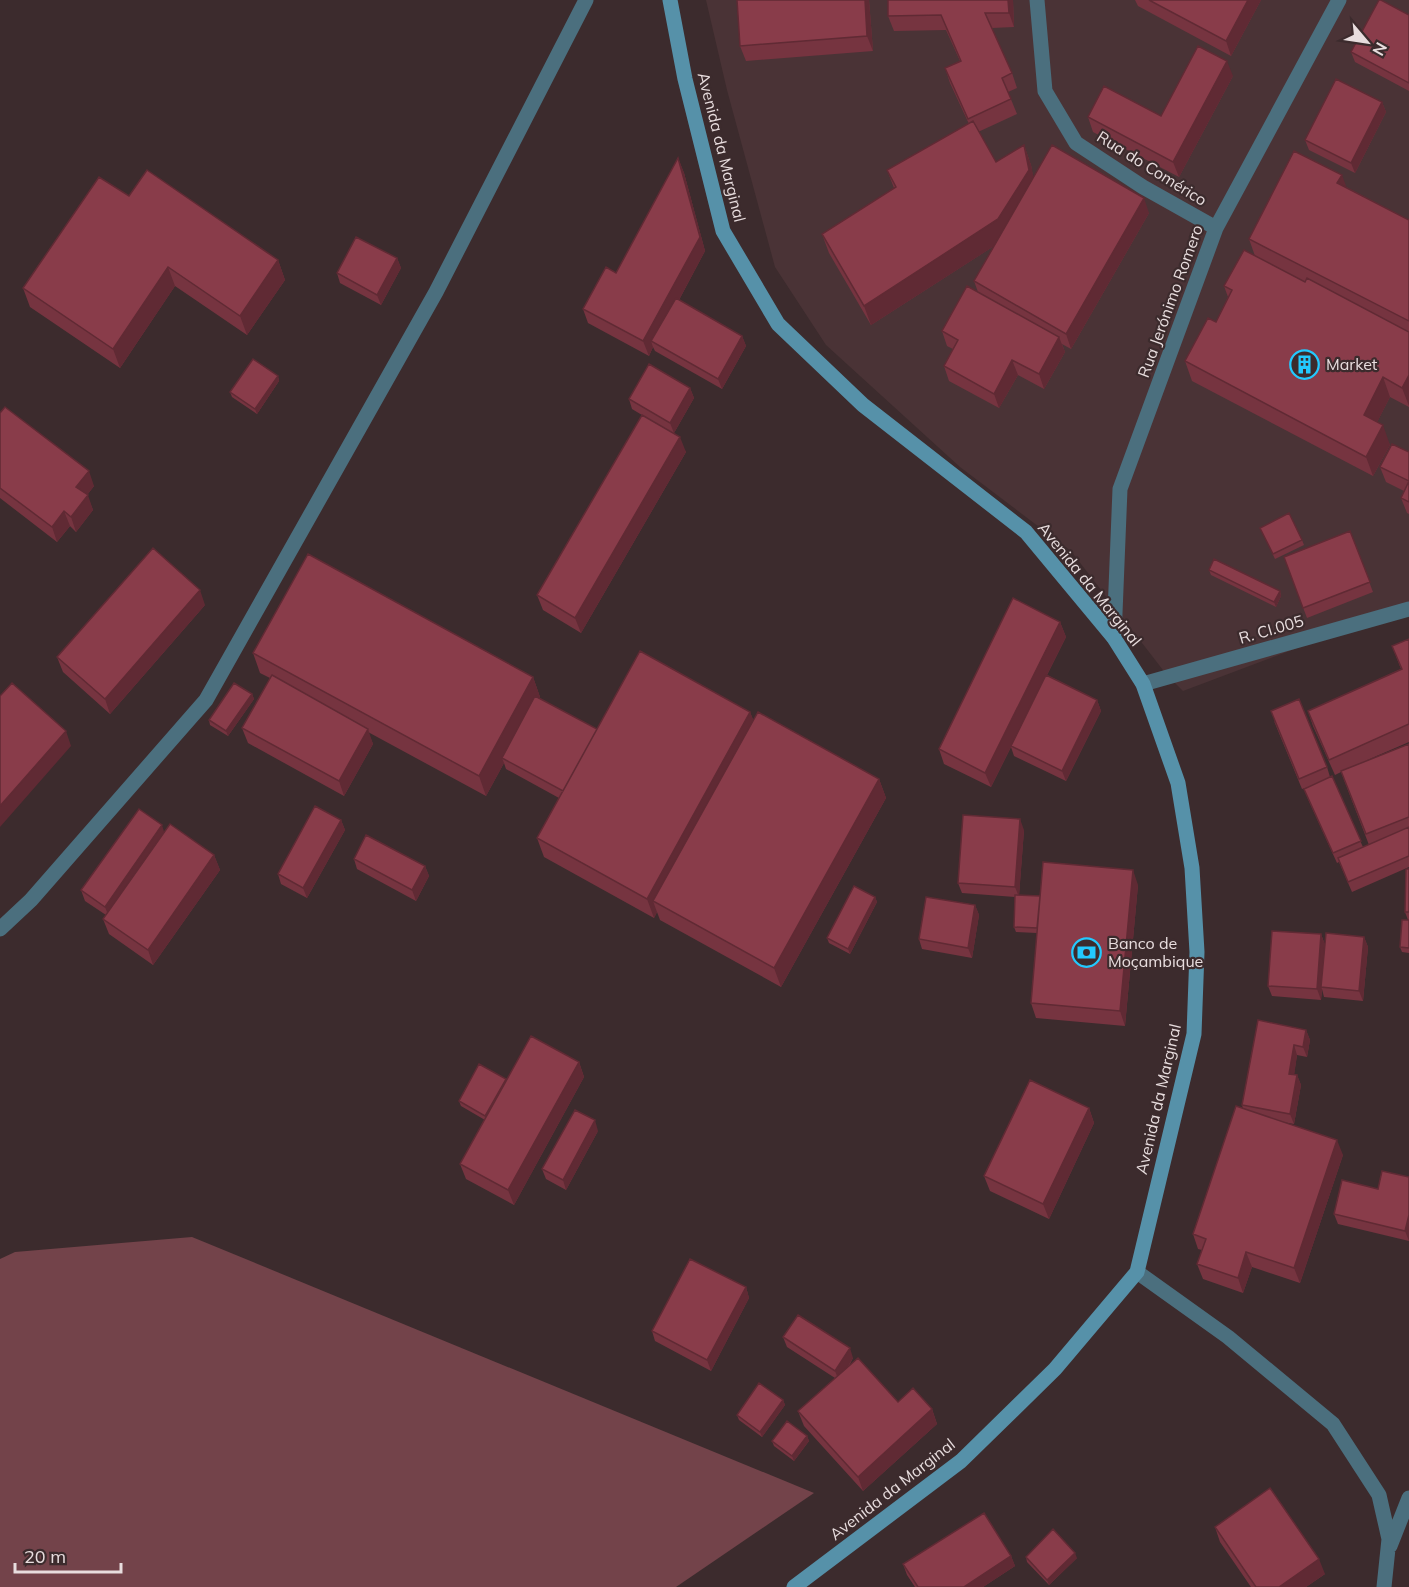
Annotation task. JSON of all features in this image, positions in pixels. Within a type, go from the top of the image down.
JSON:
[{"type":"street","points":[[0,929],[32,900],[206,700],[436,292],[586,0]]},
{"type":"street","name":"Avenida da Marginal","points":[[670,0],[686,80],[723,231],[778,324],[863,405],[1026,532],[1114,638],[1143,684],[1178,783],[1192,868],[1197,952],[1194,1034],[1137,1272],[1055,1369],[961,1461],[794,1587]]},
{"type":"street","name":"Rua do Comérico","points":[[1037,0],[1045,91],[1076,142],[1143,187],[1216,228]]},
{"type":"street","name":"Rua Jerónimo Romero","points":[[1114,638],[1120,489],[1216,228],[1339,0]]},
{"type":"street","name":"R. CI.005","points":[[1143,684],[1409,609]]},
{"type":"street","points":[[1137,1272],[1228,1337],[1333,1424],[1379,1495],[1389,1539],[1384,1587]]},
{"type":"street","points":[[1388,1552],[1409,1498]]},
{"type":"shaded area","points":[[706,0],[1409,0],[1409,606],[1183,691],[1166,674],[1071,551],[960,467],[826,345],[775,267],[727,90]]},
{"type":"shaded area","points":[[192,1237],[814,1493],[676,1587],[0,1587],[0,1259],[15,1252]]},
{"type":"building","points":[[737,0],[865,0],[867,36],[740,46]]},
{"type":"building","points":[[888,0],[1008,0],[1009,13],[985,13],[1012,73],[1002,78],[1011,99],[968,119],[945,68],[961,61],[941,15],[888,16]]},
{"type":"building","points":[[1149,0],[1248,0],[1226,41]]},
{"type":"building","points":[[1379,0],[1409,15],[1409,83],[1351,52]]},
{"type":"building","points":[[1198,46],[1227,61],[1173,162],[1088,117],[1104,86],[1161,116]]},
{"type":"building","points":[[1336,79],[1382,102],[1351,163],[1305,140]]},
{"type":"building","points":[[973,121],[996,162],[1024,145],[1029,170],[998,219],[864,306],[822,234],[896,187],[887,170]]},
{"type":"building","points":[[1052,145],[1144,198],[1066,334],[974,281]]},
{"type":"building","points":[[1294,151],[1342,175],[1337,183],[1409,220],[1409,321],[1249,239]]},
{"type":"building","points":[[678,158],[700,237],[643,341],[583,309],[606,267],[616,273]]},
{"type":"building","points":[[147,170],[278,260],[240,316],[168,267],[113,349],[23,288],[99,177],[129,196]]},
{"type":"building","points":[[356,237],[397,258],[377,295],[337,273]]},
{"type":"building","name":"Market","points":[[1244,250],[1305,282],[1307,278],[1409,332],[1409,375],[1402,388],[1383,377],[1364,415],[1383,425],[1366,457],[1185,361],[1208,318],[1216,322],[1232,290],[1224,286]]},
{"type":"building","points":[[967,286],[1059,337],[1039,374],[1012,360],[994,394],[944,366],[958,340],[942,331]]},
{"type":"building","points":[[676,298],[742,336],[718,379],[651,341]]},
{"type":"building","points":[[253,359],[278,376],[255,409],[230,392]]},
{"type":"building","points":[[649,364],[690,388],[670,423],[629,399]]},
{"type":"building","points":[[5,407],[89,471],[76,487],[88,495],[71,517],[64,511],[52,527],[0,488],[0,413]]},
{"type":"building","points":[[642,415],[680,437],[575,618],[537,595]]},
{"type":"building","points":[[1392,444],[1409,452],[1409,481],[1380,467]]},
{"type":"building","points":[[1409,481],[1409,502],[1401,498]]},
{"type":"building","points":[[1289,513],[1302,540],[1273,554],[1260,528]]},
{"type":"building","points":[[1350,531],[1370,582],[1303,608],[1284,557]]},
{"type":"building","points":[[153,548],[200,590],[105,699],[57,657]]},
{"type":"building","points":[[308,554],[533,677],[479,776],[253,653]]},
{"type":"building","points":[[1214,559],[1280,591],[1274,602],[1209,570]]},
{"type":"building","points":[[1013,598],[1060,622],[985,773],[939,749]]},
{"type":"building","points":[[1409,639],[1409,724],[1329,760],[1308,711],[1402,669],[1392,646]]},
{"type":"building","points":[[640,651],[750,712],[647,899],[537,838]]},
{"type":"building","points":[[272,675],[368,729],[339,781],[242,728]]},
{"type":"building","points":[[1046,675],[1097,700],[1062,771],[1011,746]]},
{"type":"building","points":[[12,683],[66,731],[0,806],[0,696]]},
{"type":"building","points":[[234,683],[252,694],[226,731],[209,720]]},
{"type":"building","points":[[535,696],[597,729],[563,791],[502,758]]},
{"type":"building","points":[[1299,699],[1327,767],[1299,779],[1271,711]]},
{"type":"building","points":[[758,712],[879,779],[774,968],[653,901]]},
{"type":"building","points":[[1409,744],[1409,817],[1366,834],[1341,771]]},
{"type":"building","points":[[1332,776],[1361,841],[1333,853],[1304,789]]},
{"type":"building","points":[[315,806],[341,820],[303,888],[278,874]]},
{"type":"building","points":[[139,809],[162,825],[105,907],[81,890]]},
{"type":"building","points":[[963,815],[1020,819],[1015,887],[958,883]]},
{"type":"building","points":[[170,824],[214,855],[148,950],[103,919]]},
{"type":"building","points":[[1409,827],[1409,856],[1348,882],[1338,858]]},
{"type":"building","points":[[366,835],[425,866],[412,890],[354,859]]},
{"type":"building","name":"Banco de Moçambique","points":[[1043,862],[1133,870],[1120,1011],[1031,1003]]},
{"type":"building","points":[[1406,869],[1409,869],[1409,912],[1405,912]]},
{"type":"building","points":[[854,886],[875,897],[848,949],[827,938]]},
{"type":"building","points":[[1015,895],[1040,896],[1037,928],[1014,927]]},
{"type":"building","points":[[926,897],[975,905],[968,948],[919,939]]},
{"type":"building","points":[[1402,920],[1409,920],[1409,948],[1400,947]]},
{"type":"building","points":[[1272,931],[1321,934],[1317,989],[1268,986]]},
{"type":"building","points":[[1326,933],[1364,937],[1359,991],[1321,987]]},
{"type":"building","points":[[1258,1020],[1306,1030],[1303,1047],[1294,1045],[1289,1074],[1297,1075],[1290,1114],[1242,1105]]},
{"type":"building","points":[[531,1036],[579,1062],[508,1190],[460,1164]]},
{"type":"building","points":[[479,1064],[506,1079],[485,1116],[459,1101]]},
{"type":"building","points":[[1030,1080],[1089,1108],[1043,1204],[984,1176]]},
{"type":"building","points":[[1236,1106],[1337,1140],[1294,1268],[1246,1252],[1238,1278],[1197,1264],[1206,1239],[1193,1234]]},
{"type":"building","points":[[575,1110],[595,1120],[563,1180],[542,1169]]},
{"type":"building","points":[[1382,1171],[1409,1177],[1409,1215],[1405,1231],[1334,1214],[1342,1180],[1378,1189]]},
{"type":"building","points":[[690,1259],[746,1287],[707,1360],[652,1331]]},
{"type":"building","points":[[798,1315],[850,1348],[835,1371],[783,1337]]},
{"type":"building","points":[[858,1358],[898,1402],[913,1388],[932,1409],[858,1477],[798,1411]]},
{"type":"building","points":[[759,1383],[783,1400],[760,1432],[737,1415]]},
{"type":"building","points":[[787,1421],[807,1436],[792,1456],[772,1441]]},
{"type":"building","points":[[1270,1488],[1319,1559],[1279,1587],[1256,1587],[1215,1527]]},
{"type":"building","points":[[984,1513],[1011,1556],[964,1587],[918,1587],[903,1564]]},
{"type":"building","points":[[1053,1529],[1075,1553],[1047,1580],[1026,1557]]},
{"type":"place","name":"Market","points":[[1305,364]]},
{"type":"place","name":"Banco de Moçambique","points":[[1087,952]]}]
